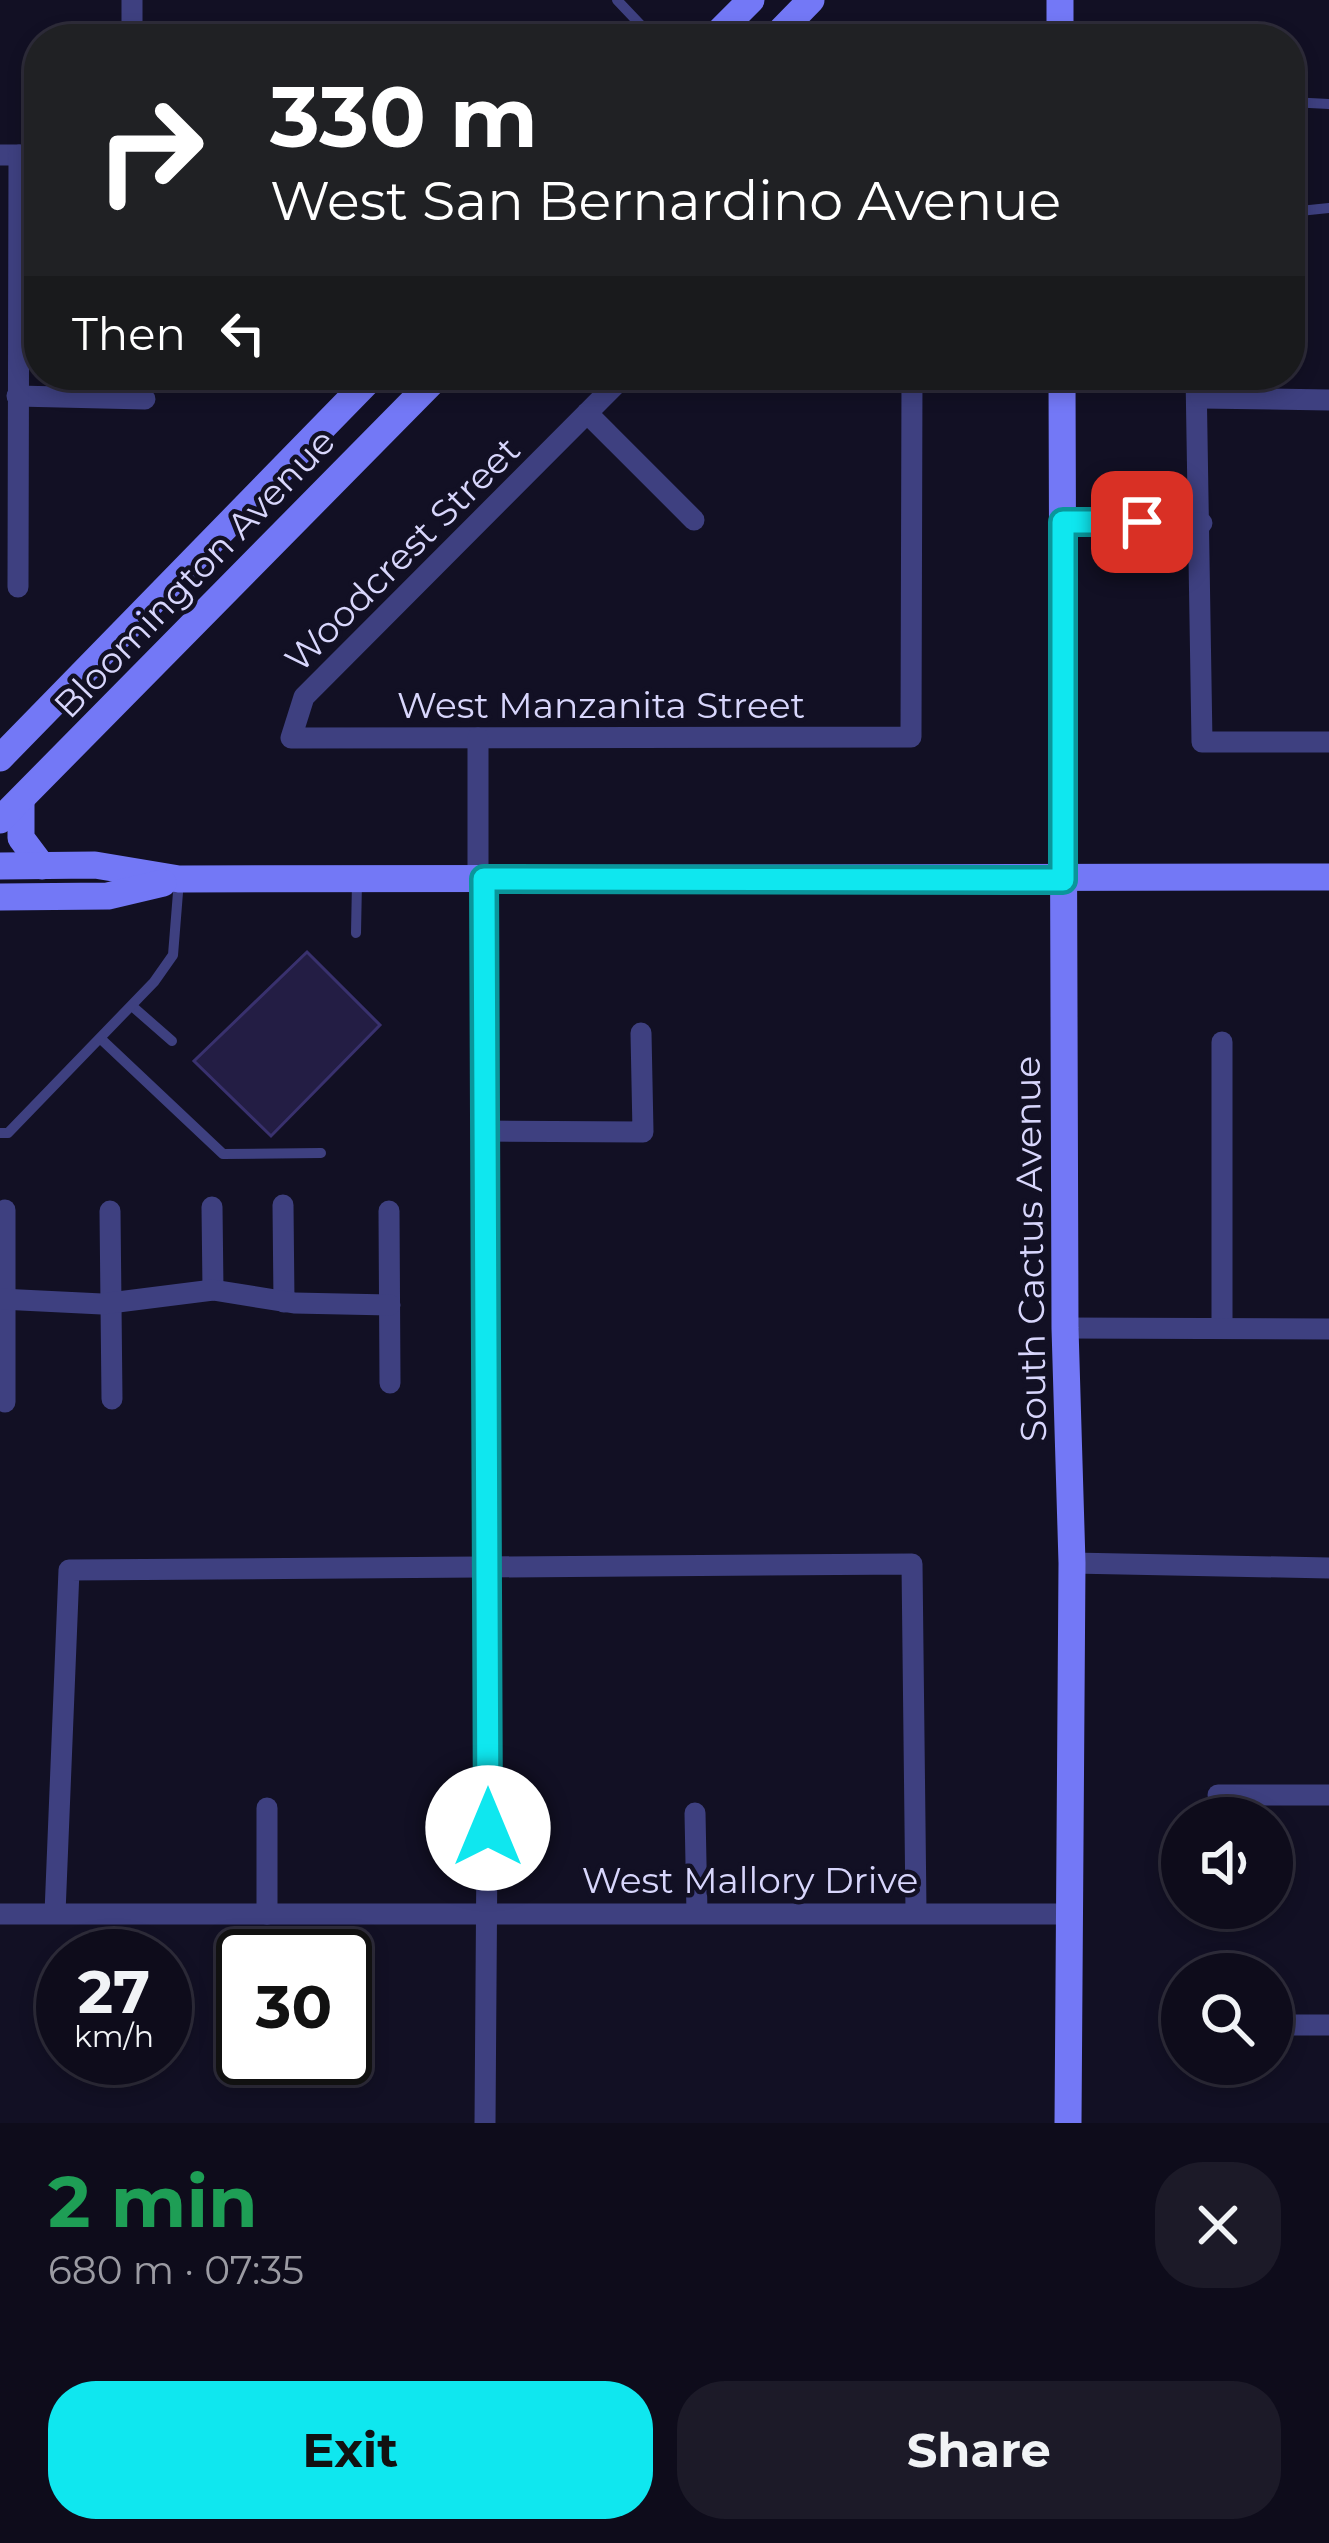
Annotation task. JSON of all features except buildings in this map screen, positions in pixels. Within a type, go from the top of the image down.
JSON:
[{"type":"main road","points":[[727,24],[751,0]]},
{"type":"main road","points":[[787,24],[811,0]]},
{"type":"main road","name":"Bloomington Avenue","points":[[0,758],[359,390]]},
{"type":"main road","name":"Bloomington Avenue","points":[[10,811],[424,390]]},
{"type":"main road","name":"South Cactus Avenue","points":[[1062,390],[1065,1328],[1072,1563],[1068,2123]]},
{"type":"main road","points":[[10,811],[21,838],[42,866]]},
{"type":"main road","points":[[0,866],[95,866],[178,879],[1329,877]]},
{"type":"main road","points":[[0,897],[108,896],[178,879]]},
{"type":"street","points":[[18,587],[20,155]]},
{"type":"street","name":"Woodcrest Street","points":[[291,738],[304,697],[610,390]]},
{"type":"street","name":"West Manzanita Street","points":[[291,738],[911,736],[912,390]]},
{"type":"street","points":[[1199,390],[1202,742],[1329,742]]},
{"type":"street","points":[[17,396],[145,399]]},
{"type":"street","points":[[1201,398],[1329,400]]},
{"type":"street","points":[[587,413],[694,520]]},
{"type":"street","points":[[1063,522],[1202,523]]},
{"type":"street","points":[[478,738],[489,1568],[485,2123]]},
{"type":"street","points":[[485,1131],[643,1132],[641,1033]]},
{"type":"street","points":[[1222,1042],[1222,1328]]},
{"type":"street","points":[[283,1205],[284,1302]]},
{"type":"street","points":[[212,1207],[213,1290]]},
{"type":"street","points":[[5,1210],[5,1402]]},
{"type":"street","points":[[110,1211],[112,1400]]},
{"type":"street","points":[[389,1211],[390,1383]]},
{"type":"street","points":[[2,1302],[108,1303],[213,1290],[284,1302],[390,1305]]},
{"type":"street","points":[[1065,1328],[1329,1329]]},
{"type":"street","points":[[1072,1563],[1329,1568]]},
{"type":"street","points":[[55,1912],[69,1570],[912,1564],[916,1911]]},
{"type":"street","points":[[1218,1795],[1329,1795]]},
{"type":"street","points":[[267,1808],[267,1913]]},
{"type":"street","points":[[694,1813],[697,1913]]},
{"type":"street","name":"West Mallory Drive","points":[[0,1914],[1069,1913]]},
{"type":"street","points":[[1293,2025],[1329,2026]]},
{"type":"lane","points":[[617,0],[640,24]]},
{"type":"lane","points":[[0,1133],[8,1133],[101,1039],[172,955],[178,879]]},
{"type":"lane","points":[[356,933],[357,879]]},
{"type":"lane","points":[[132,1006],[172,1040]]},
{"type":"lane","points":[[101,1039],[223,1154],[321,1153]]},
{"type":"route","points":[[488,1828],[484,879],[1063,880],[1063,522],[1142,522]]}]
